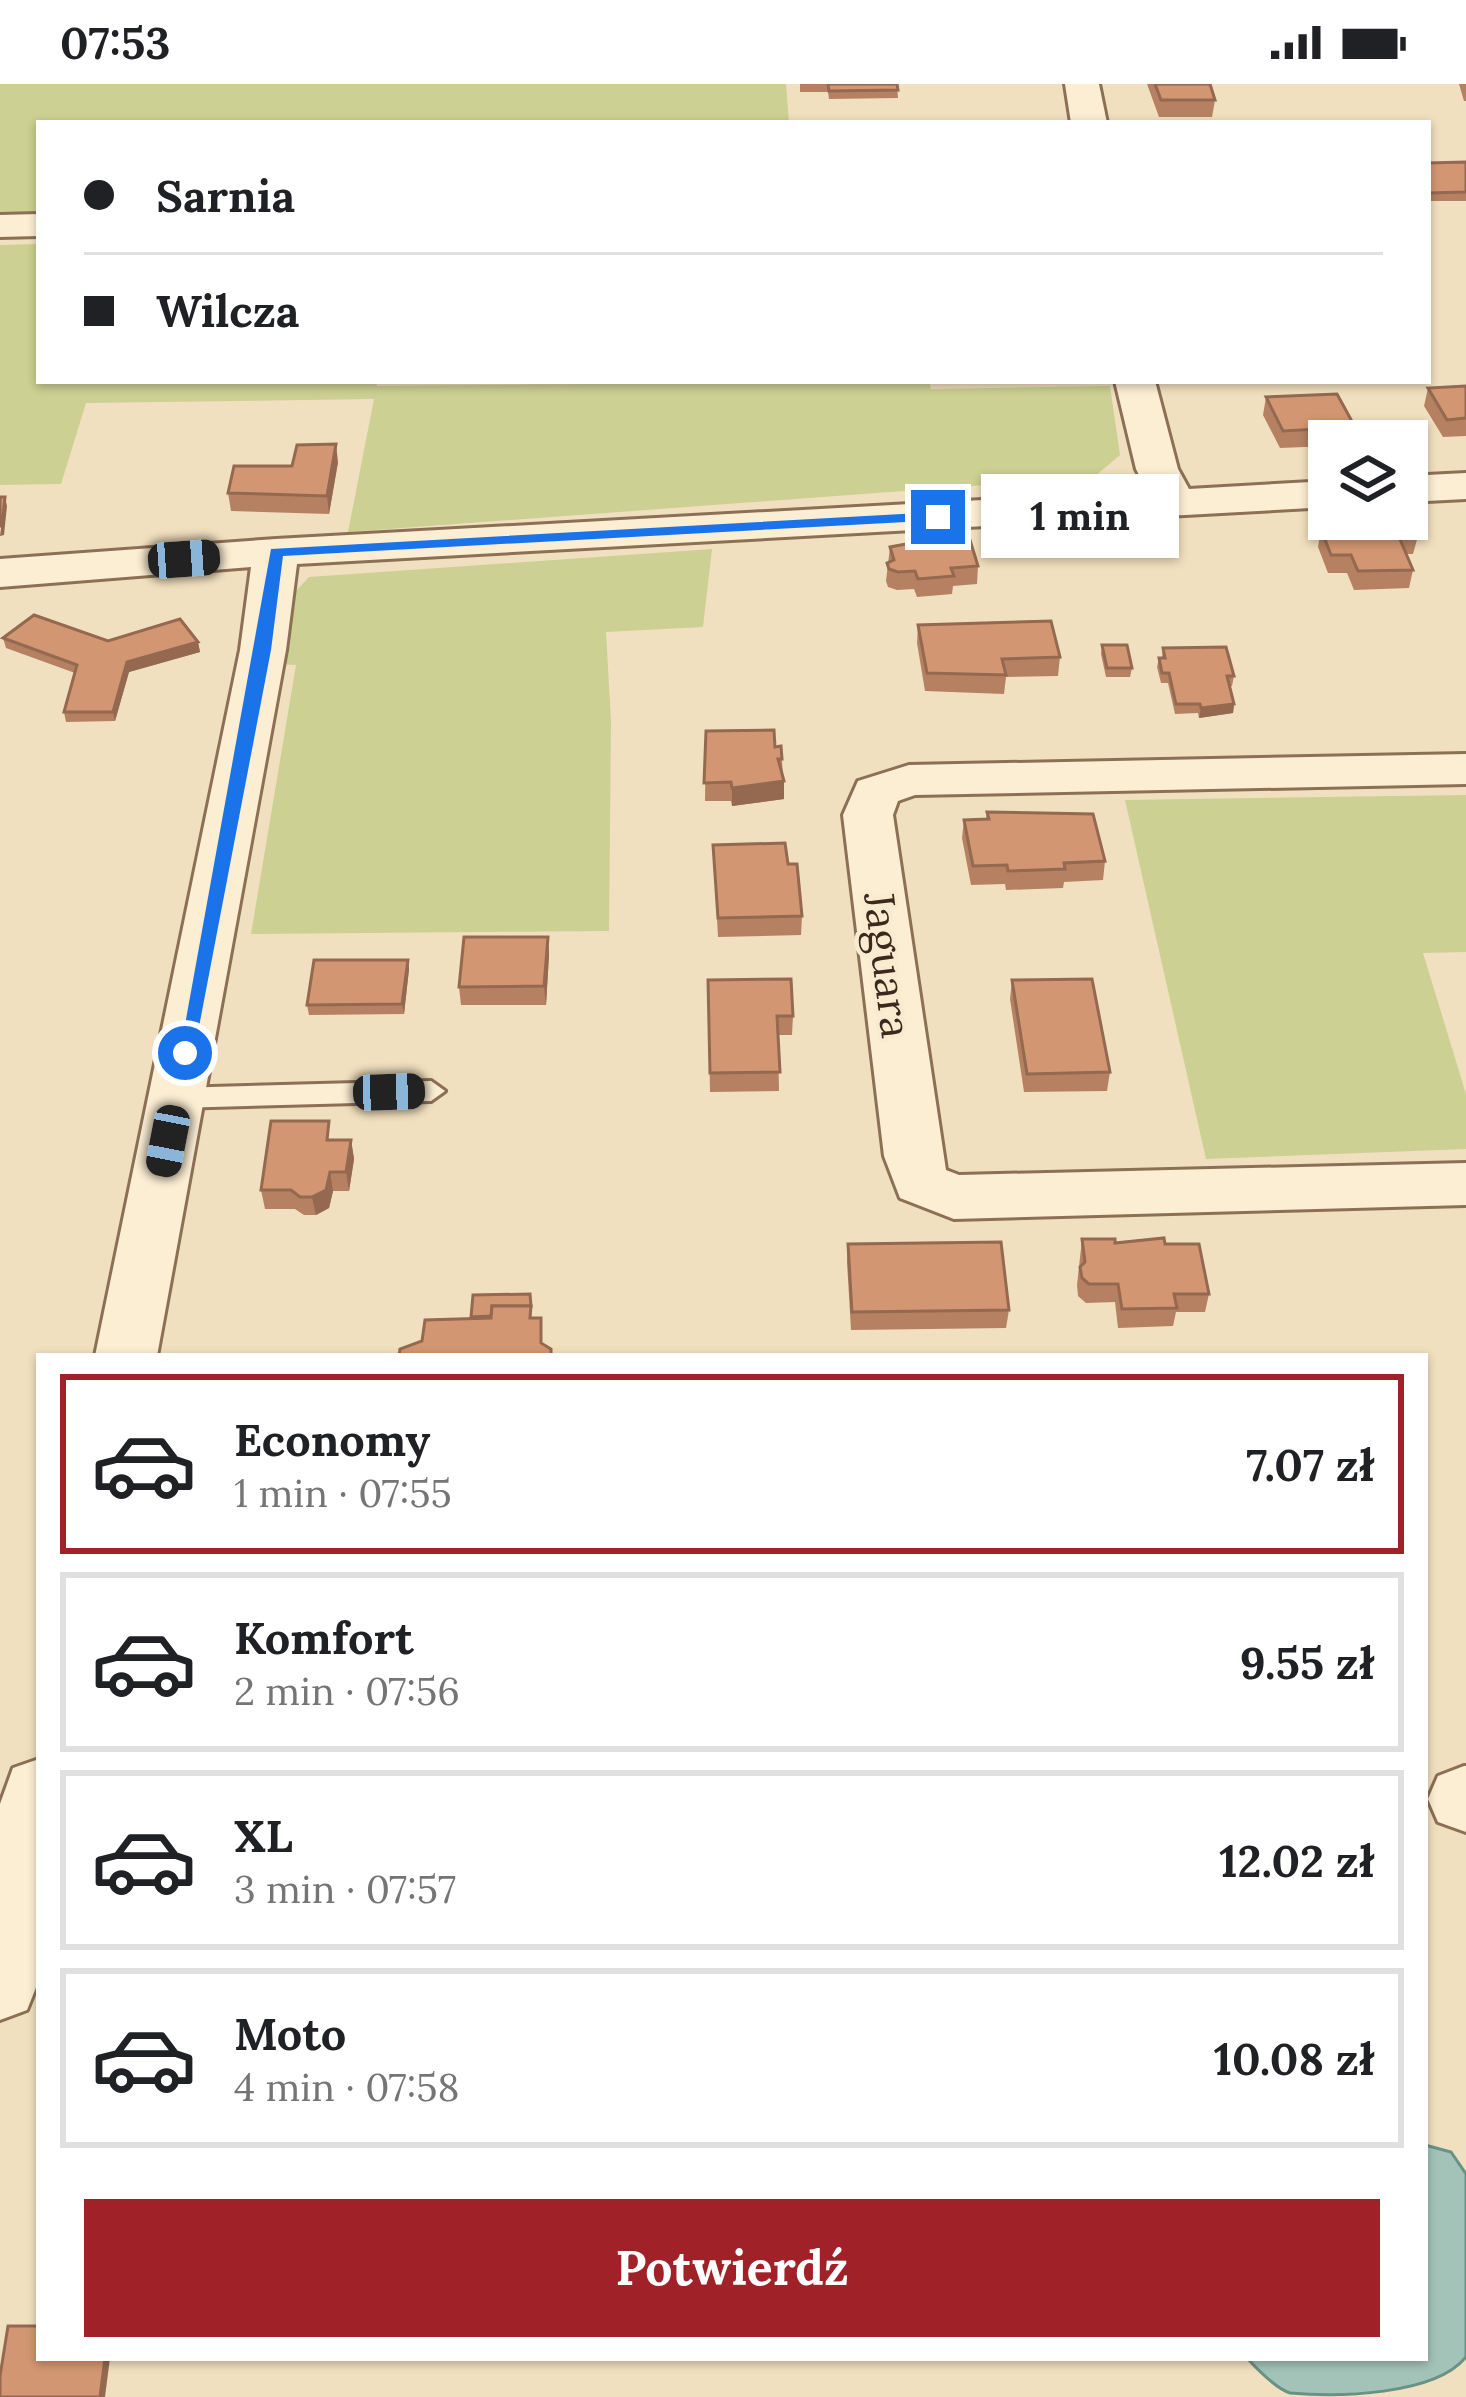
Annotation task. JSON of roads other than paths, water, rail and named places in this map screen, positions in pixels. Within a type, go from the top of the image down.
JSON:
[{"type":"street","points":[[1082,84],[1088,120]]},
{"type":"street","points":[[0,226],[36,225]]},
{"type":"street","points":[[1136,384],[1157,469],[1175,504]]},
{"type":"street","points":[[1428,488],[1466,485]]},
{"type":"street","points":[[0,573],[276,552],[1308,495]]},
{"type":"street","points":[[127,1353],[263,650],[276,552]]},
{"type":"street","name":"Jaguara","points":[[1466,769],[909,780],[876,792],[868,815],[913,1156],[921,1183],[954,1197],[1466,1184]]},
{"type":"street","points":[[0,1984],[36,1806]]},
{"type":"lane","points":[[176,1098],[431,1091]]},
{"type":"water","points":[[1428,2146],[1451,2152],[1466,2174],[1466,2357],[1432,2380],[1384,2391],[1290,2393],[1250,2361],[1428,2361]]}]
